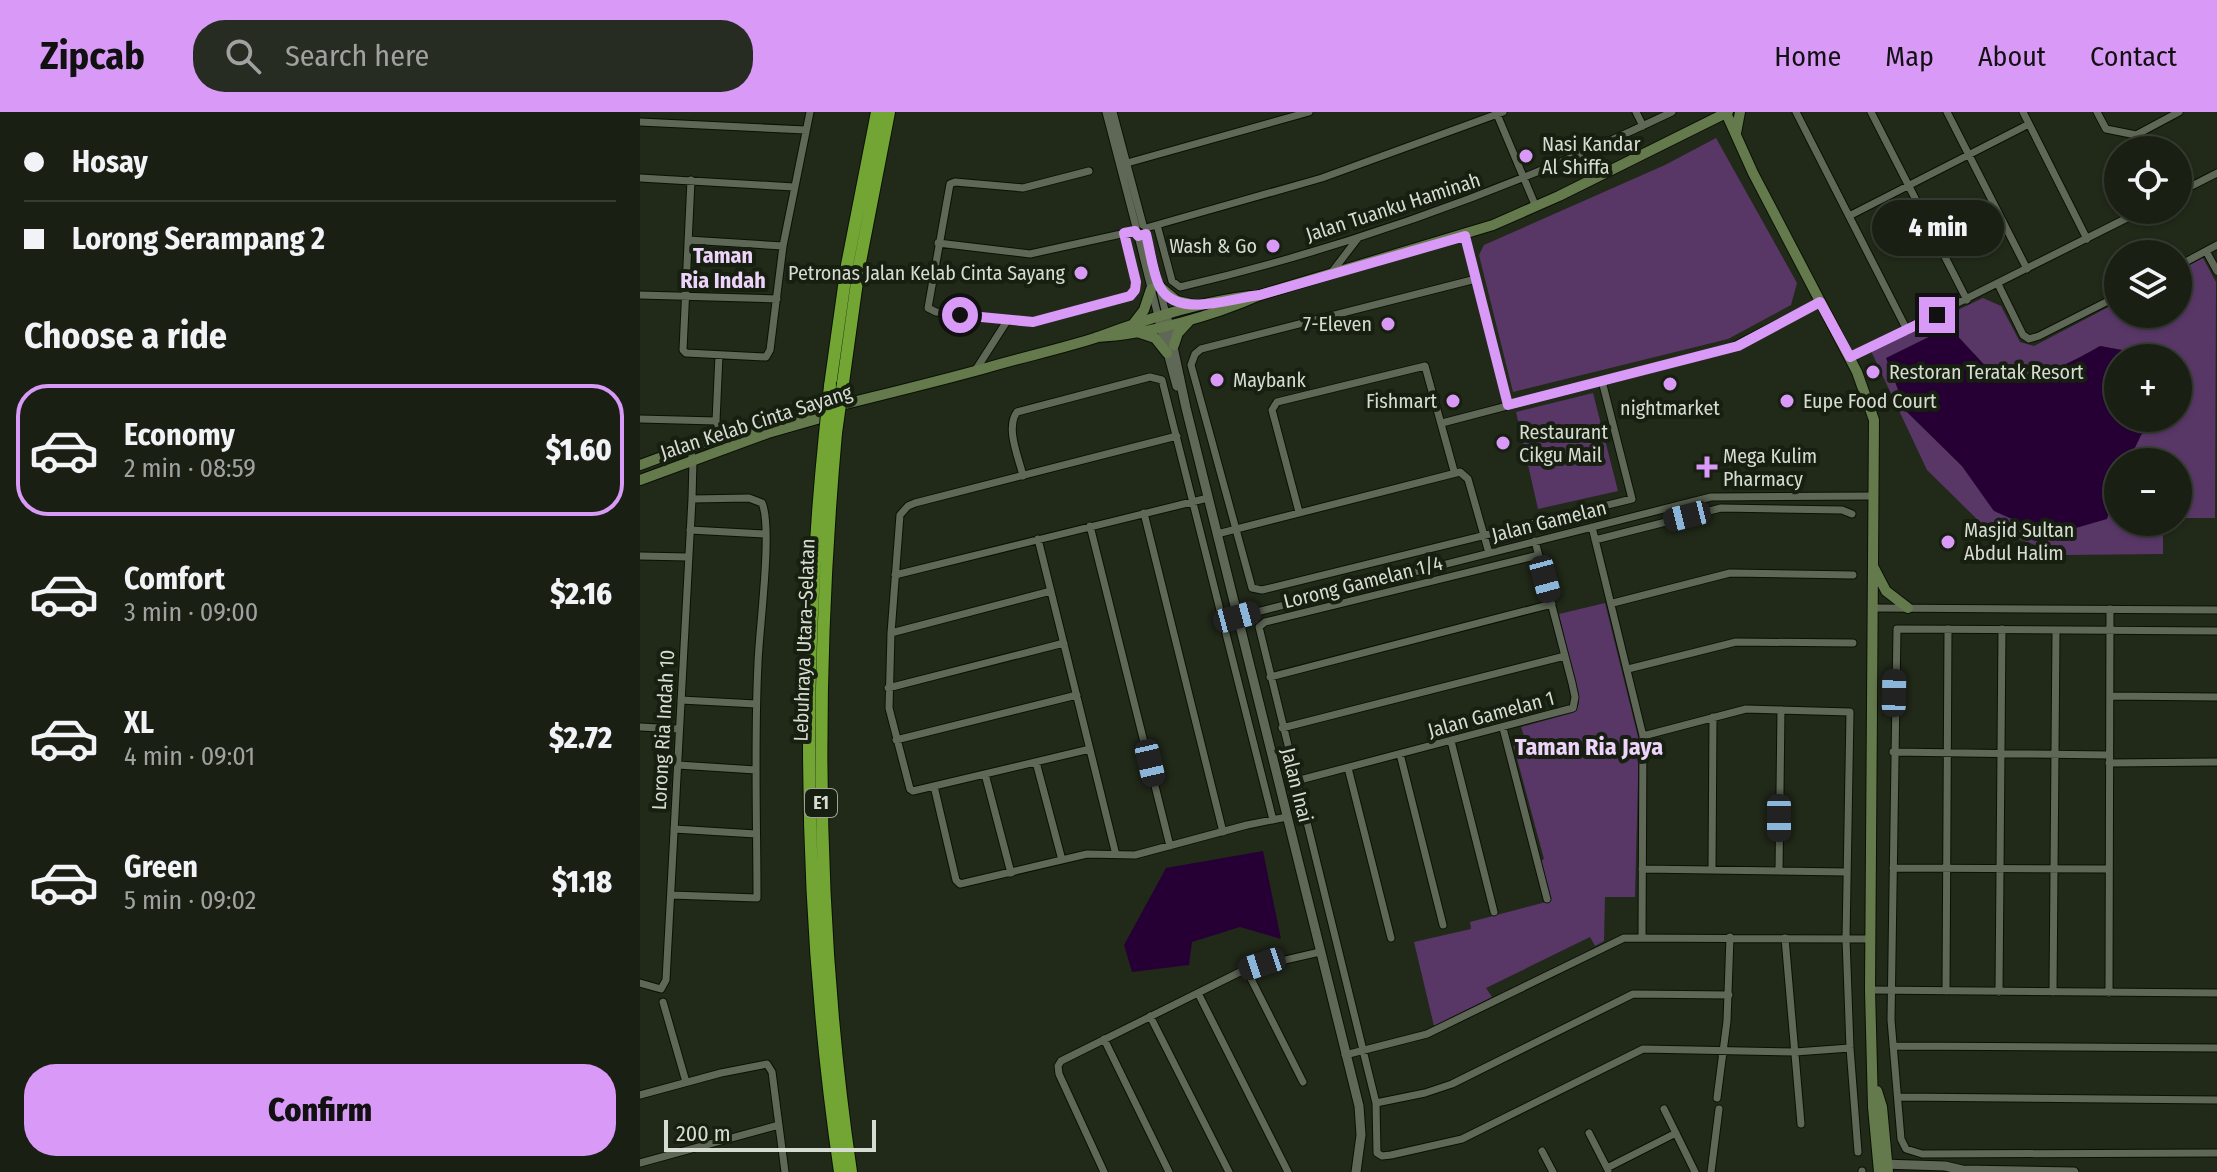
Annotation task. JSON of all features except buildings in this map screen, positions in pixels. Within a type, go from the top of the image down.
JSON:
[{"type":"highway","name":"Lebuhraya Utara–Selatan","points":[[840,1172],[817,972],[808,758],[814,558],[831,434],[847,265],[877,112]]},
{"type":"highway","name":"Lebuhraya Utara–Selatan","points":[[836,384],[889,112]]},
{"type":"highway","name":"Lebuhraya Utara–Selatan","points":[[831,434],[820,755],[827,958],[834,1044],[851,1172]]},
{"type":"main road","points":[[1736,138],[1740,112]]},
{"type":"main road","points":[[1727,113],[1736,138],[1850,357],[1869,400],[1874,420],[1869,939],[1873,1077],[1882,1107],[1883,1168]]},
{"type":"main road","name":"Jalan Kelab Cinta Sayang","points":[[640,480],[882,397],[1135,327],[1202,310],[1234,306],[1260,295],[1465,236],[1536,207],[1727,113]]},
{"type":"main road","points":[[1695,128],[1719,125],[1736,138]]},
{"type":"main road","points":[[1155,287],[1177,301],[1202,310],[1186,323],[1170,349],[1135,327],[1155,287]]},
{"type":"main road","name":"Jalan Kelab Cinta Sayang","points":[[640,465],[846,403],[882,397]]},
{"type":"main road","points":[[1873,567],[1886,591],[1908,608]]},
{"type":"street","points":[[691,180],[683,350],[686,353],[768,356],[783,246],[810,112]]},
{"type":"street","points":[[1106,112],[1124,164]]},
{"type":"street","points":[[1113,112],[1163,320]]},
{"type":"street","points":[[1124,164],[1309,112]]},
{"type":"street","points":[[1636,112],[1643,126]]},
{"type":"street","name":"Jalan Tuanku Haminah","points":[[1157,225],[1172,281],[1180,287],[1358,238],[1524,180],[1672,112]]},
{"type":"street","points":[[1796,112],[1907,330]]},
{"type":"street","points":[[1871,112],[1967,300]]},
{"type":"street","points":[[1947,112],[2027,269]]},
{"type":"street","points":[[2023,112],[2087,239]]},
{"type":"street","points":[[2097,112],[2106,129],[2136,135],[2169,114],[2179,112]]},
{"type":"street","points":[[938,243],[1030,254],[1141,230],[1322,178],[1499,113],[1536,207]]},
{"type":"street","points":[[640,122],[806,130]]},
{"type":"street","points":[[1849,216],[2029,124]]},
{"type":"street","points":[[1089,171],[1023,188],[950,184],[928,303],[930,310],[1007,321],[1043,320],[1130,296],[1136,282],[1124,233]]},
{"type":"street","points":[[2192,186],[2217,173]]},
{"type":"street","points":[[640,178],[794,187]]},
{"type":"street","points":[[1850,357],[2116,224]]},
{"type":"street","points":[[1465,236],[1508,405]]},
{"type":"street","points":[[1331,274],[1358,238]]},
{"type":"street","points":[[688,240],[783,246]]},
{"type":"street","points":[[2192,258],[2217,245]]},
{"type":"street","points":[[2206,251],[2217,271]]},
{"type":"street","points":[[1476,279],[1197,351],[1191,365],[1250,586],[1257,591],[1632,499],[1602,381]]},
{"type":"street","points":[[1998,284],[2023,335],[2029,339],[2104,303]]},
{"type":"street","points":[[640,295],[777,299]]},
{"type":"street","points":[[1442,423],[1738,346],[1820,302]]},
{"type":"street","name":"Jalan Inai","points":[[1163,320],[1360,1117],[1356,1172]]},
{"type":"street","points":[[975,371],[1007,321]]},
{"type":"street","points":[[719,355],[716,421],[724,438]]},
{"type":"street","points":[[1299,512],[1273,414],[1277,402],[1422,365],[1427,369],[1454,471]]},
{"type":"street","points":[[1023,476],[1011,423],[1017,412],[1159,377],[1164,384],[1273,820]]},
{"type":"street","points":[[640,419],[716,421]]},
{"type":"street","points":[[1090,749],[913,791],[908,786],[889,714],[888,688],[899,520],[908,506],[1177,436]]},
{"type":"street","name":"Lorong Ria Indah 10","points":[[640,983],[658,989],[665,985],[692,499],[693,460],[690,449]]},
{"type":"street","points":[[1217,534],[1454,471],[1463,473],[1468,479],[1489,553]]},
{"type":"street","name":"Jalan Gamelan","points":[[1237,617],[1724,495],[1874,496]]},
{"type":"street","points":[[895,575],[1208,498]]},
{"type":"street","points":[[671,895],[757,898],[756,704],[764,509],[757,500],[692,499]]},
{"type":"street","points":[[1595,540],[1721,508],[1842,510],[1852,514]]},
{"type":"street","points":[[1144,513],[1223,832]]},
{"type":"street","points":[[1090,526],[1170,846]]},
{"type":"street","points":[[1592,527],[1643,736],[1642,936]]},
{"type":"street","points":[[690,530],[765,534]]},
{"type":"street","points":[[1038,539],[1116,855]]},
{"type":"street","name":"Jalan Gamelan 1","points":[[1296,781],[1573,708],[1575,697],[1535,541]]},
{"type":"street","name":"Lorong Gamelan 1/4","points":[[1539,555],[1265,622],[1258,630],[1376,1103],[1377,1153],[1391,1155],[1462,1139],[1643,1049],[1723,1049]]},
{"type":"street","points":[[640,556],[688,557]]},
{"type":"street","points":[[1613,603],[1730,573],[1853,575]]},
{"type":"street","points":[[891,633],[1051,591]]},
{"type":"street","points":[[1270,677],[1552,604]]},
{"type":"street","points":[[1872,608],[2217,610]]},
{"type":"street","points":[[2109,993],[2110,609]]},
{"type":"street","points":[[2217,631],[1900,628],[1896,632],[1891,991],[1901,1144],[1906,1149],[1922,1154],[2217,1153]]},
{"type":"street","points":[[1946,991],[1948,629]]},
{"type":"street","points":[[1999,992],[2002,629]]},
{"type":"street","points":[[2053,992],[2056,630]]},
{"type":"street","points":[[1628,669],[1736,642],[1853,643]]},
{"type":"street","points":[[888,688],[1064,643]]},
{"type":"street","points":[[1282,728],[1565,656]]},
{"type":"street","points":[[896,740],[1077,695]]},
{"type":"street","points":[[2110,696],[2217,697]]},
{"type":"street","points":[[681,700],[756,704]]},
{"type":"street","points":[[1643,736],[1746,709],[1850,712],[1846,939],[1858,1152]]},
{"type":"street","points":[[1779,871],[1781,710]]},
{"type":"street","points":[[1712,870],[1713,717]]},
{"type":"street","points":[[640,727],[679,729]]},
{"type":"street","points":[[1503,728],[1547,899]]},
{"type":"street","points":[[1451,741],[1494,912]]},
{"type":"street","points":[[1893,752],[2217,762]]},
{"type":"street","points":[[1400,754],[1443,925]]},
{"type":"street","points":[[1036,762],[1062,860]]},
{"type":"street","points":[[678,765],[756,770]]},
{"type":"street","points":[[1348,768],[1391,938]]},
{"type":"street","points":[[985,774],[1011,873]]},
{"type":"street","points":[[934,786],[956,880],[960,884],[1087,854],[1135,855],[1287,817]]},
{"type":"street","points":[[674,829],[756,834]]},
{"type":"street","points":[[1893,868],[2108,869]]},
{"type":"street","points":[[1642,869],[1846,872]]},
{"type":"street","points":[[1345,1055],[1427,1034],[1620,939],[1642,936],[1869,939]]},
{"type":"street","points":[[1717,1098],[1729,995],[1730,937]]},
{"type":"street","points":[[1785,938],[1801,1124]]},
{"type":"street","points":[[1104,1172],[1058,1069],[1061,1061],[1246,969],[1320,952]]},
{"type":"street","points":[[1246,969],[1303,1082]]},
{"type":"street","points":[[1870,990],[2217,993]]},
{"type":"street","points":[[1198,993],[1288,1172]]},
{"type":"street","points":[[1376,1103],[1452,1084],[1633,994],[1729,995]]},
{"type":"street","points":[[663,1002],[686,1082]]},
{"type":"street","points":[[1150,1016],[1229,1172]]},
{"type":"street","points":[[1104,1039],[1169,1172]]},
{"type":"street","points":[[1893,1046],[2217,1048]]},
{"type":"street","points":[[1723,1049],[1795,1052],[1850,1048]]},
{"type":"street","points":[[640,1095],[767,1064],[772,1072],[785,1172]]},
{"type":"street","points":[[1898,1097],[2217,1100]]},
{"type":"street","points":[[1664,1109],[1695,1172]]},
{"type":"street","points":[[1711,1172],[1719,1109]]},
{"type":"street","points":[[640,1163],[779,1125]]},
{"type":"street","points":[[1589,1133],[1608,1170],[1676,1133]]},
{"type":"street","points":[[1542,1151],[1553,1172]]},
{"type":"street","points":[[1883,1168],[1945,1166],[1959,1171],[2074,1172]]},
{"type":"shaded area","points":[[1716,138],[1797,283],[1791,305],[1728,339],[1513,392],[1479,255],[1484,245],[1665,165]]},
{"type":"shaded area","points":[[2203,258],[2216,282],[2215,518],[2192,518],[2192,448],[2135,448],[2144,432],[2192,432],[2192,344],[2104,344],[2104,347],[2048,371],[2008,374],[1991,372],[1949,327],[1906,411],[1962,466],[1994,511],[2104,505],[2104,536],[2163,536],[2163,554],[2064,555],[1986,528],[1927,470],[1871,351],[1983,298],[2001,306],[2020,342],[2034,346],[2104,309],[2104,328],[2192,328],[2192,264]]},
{"type":"shaded area","points":[[1949,327],[1991,372],[2023,374],[2048,371],[2104,347],[2104,432],[2144,432],[2135,448],[2104,448],[2104,520],[2069,530],[2025,525],[1994,511],[1962,466],[1906,411],[1886,358]]},
{"type":"shaded area","points":[[1593,393],[1618,491],[1538,509],[1516,412]]},
{"type":"shaded area","points":[[1605,603],[1639,741],[1635,897],[1605,897],[1604,941],[1595,946],[1590,937],[1486,988],[1492,997],[1434,1026],[1414,942],[1471,929],[1470,922],[1550,901],[1540,861],[1544,859],[1512,740],[1524,736],[1521,727],[1572,713],[1579,704],[1559,614]]},
{"type":"shaded area","points":[[1263,851],[1281,939],[1240,927],[1192,942],[1189,965],[1132,972],[1124,945],[1166,868]]},
{"type":"place","name":"Nasi Kandar Al Shiffa","points":[[1526,156]]},
{"type":"place","name":"Wash & Go","points":[[1273,246]]},
{"type":"place","name":"Petronas Jalan Kelab Cinta Sayang","points":[[1081,273]]},
{"type":"place","name":"7-Eleven","points":[[1388,324]]},
{"type":"place","name":"Restoran Teratak Resort","points":[[1873,372]]},
{"type":"place","name":"Maybank","points":[[1217,380]]},
{"type":"place","name":"nightmarket","points":[[1670,384]]},
{"type":"place","name":"Fishmart","points":[[1453,401]]},
{"type":"place","name":"Eupe Food Court","points":[[1787,401]]},
{"type":"place","name":"Restaurant Cikgu Mail","points":[[1503,443]]},
{"type":"place","name":"Mega Kulim Pharmacy","points":[[1707,467]]},
{"type":"place","name":"Masjid Sultan Abdul Halim","points":[[1948,542]]},
{"type":"district","name":"Taman Ria Indah","points":[[723,268]]},
{"type":"district","name":"Taman Ria Jaya","points":[[1589,747]]},
{"type":"route","points":[[960,315],[1033,322],[1130,296],[1136,282],[1124,233],[1135,231],[1138,236],[1146,234],[1159,286],[1177,301],[1201,306],[1260,295],[1465,236],[1508,405],[1738,346],[1820,302],[1850,357],[1937,315]]}]
